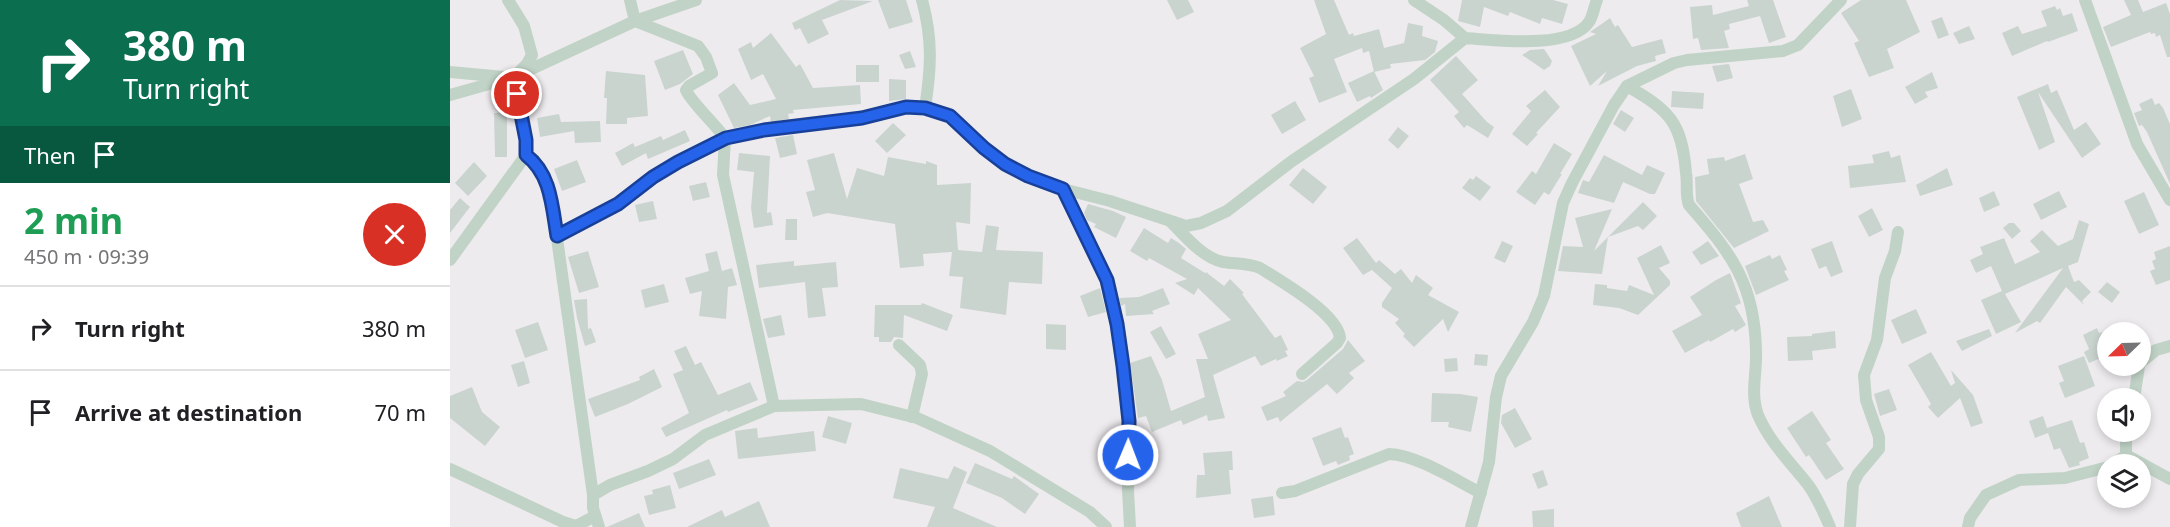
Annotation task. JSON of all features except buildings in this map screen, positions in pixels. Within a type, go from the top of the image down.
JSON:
[{"type":"street","points":[[450,72],[514,77],[528,64],[532,55],[524,26],[508,0]]},
{"type":"street","points":[[630,0],[636,21]]},
{"type":"street","points":[[450,95],[514,77],[636,21],[696,0]]},
{"type":"street","points":[[922,0],[927,19],[931,68],[925,108]]},
{"type":"street","points":[[1414,0],[1465,38],[1526,43],[1569,36],[1588,24],[1597,0]]},
{"type":"street","points":[[1471,527],[1489,462],[1496,397],[1501,376],[1533,322],[1544,296],[1563,203],[1614,105],[1627,86],[1674,63],[1783,51],[1798,45],[1841,0]]},
{"type":"street","points":[[2085,0],[2137,144],[2170,200]]},
{"type":"street","points":[[636,21],[698,46],[706,57],[712,73],[686,90],[688,96],[726,138],[722,163],[723,175],[774,406]]},
{"type":"street","points":[[557,236],[618,204],[653,177],[678,162],[726,138],[764,130],[862,118],[906,107],[925,108],[950,116],[984,148],[1005,164],[1028,176],[1063,189],[1110,201],[1186,226],[1201,223],[1227,211],[1292,161],[1414,80],[1465,38]]},
{"type":"street","points":[[450,260],[526,155],[525,133],[514,77]]},
{"type":"street","points":[[1627,86],[1656,103],[1677,127],[1687,173],[1686,199],[1734,261],[1749,300],[1756,353],[1754,391],[1757,414],[1780,452],[1809,487],[1830,527]]},
{"type":"street","points":[[450,468],[562,522],[576,526],[597,522],[557,236],[544,176],[539,166],[526,155]]},
{"type":"street","points":[[1063,189],[1107,280],[1117,324],[1129,421],[1130,527]]},
{"type":"street","points":[[1169,220],[1210,256],[1222,262],[1260,268],[1328,315],[1338,327],[1340,338],[1302,374]]},
{"type":"street","points":[[1850,527],[1853,483],[1879,449],[1879,437],[1866,400],[1864,375],[1877,340],[1885,278],[1895,251],[1898,232]]},
{"type":"street","points":[[899,345],[920,366],[922,374],[912,417]]},
{"type":"street","points":[[2151,354],[2156,350],[2170,346]]},
{"type":"street","points":[[593,495],[610,484],[648,471],[673,459],[705,435],[774,406],[861,404],[912,417],[990,451],[1090,512],[1106,527]]},
{"type":"street","points":[[1282,493],[1295,491],[1389,454],[1401,454],[1422,462],[1481,493]]},
{"type":"street","points":[[2151,469],[2170,479]]},
{"type":"street","points":[[1968,527],[1970,518],[1986,495],[2019,480],[2065,478],[2097,470]]},
{"type":"route","points":[[517,94],[524,126],[526,155],[539,166],[544,176],[557,236],[618,204],[653,177],[678,162],[726,138],[764,130],[862,118],[906,107],[925,108],[950,116],[1005,164],[1028,176],[1063,189],[1107,280],[1123,366],[1129,421],[1128,455]]}]
